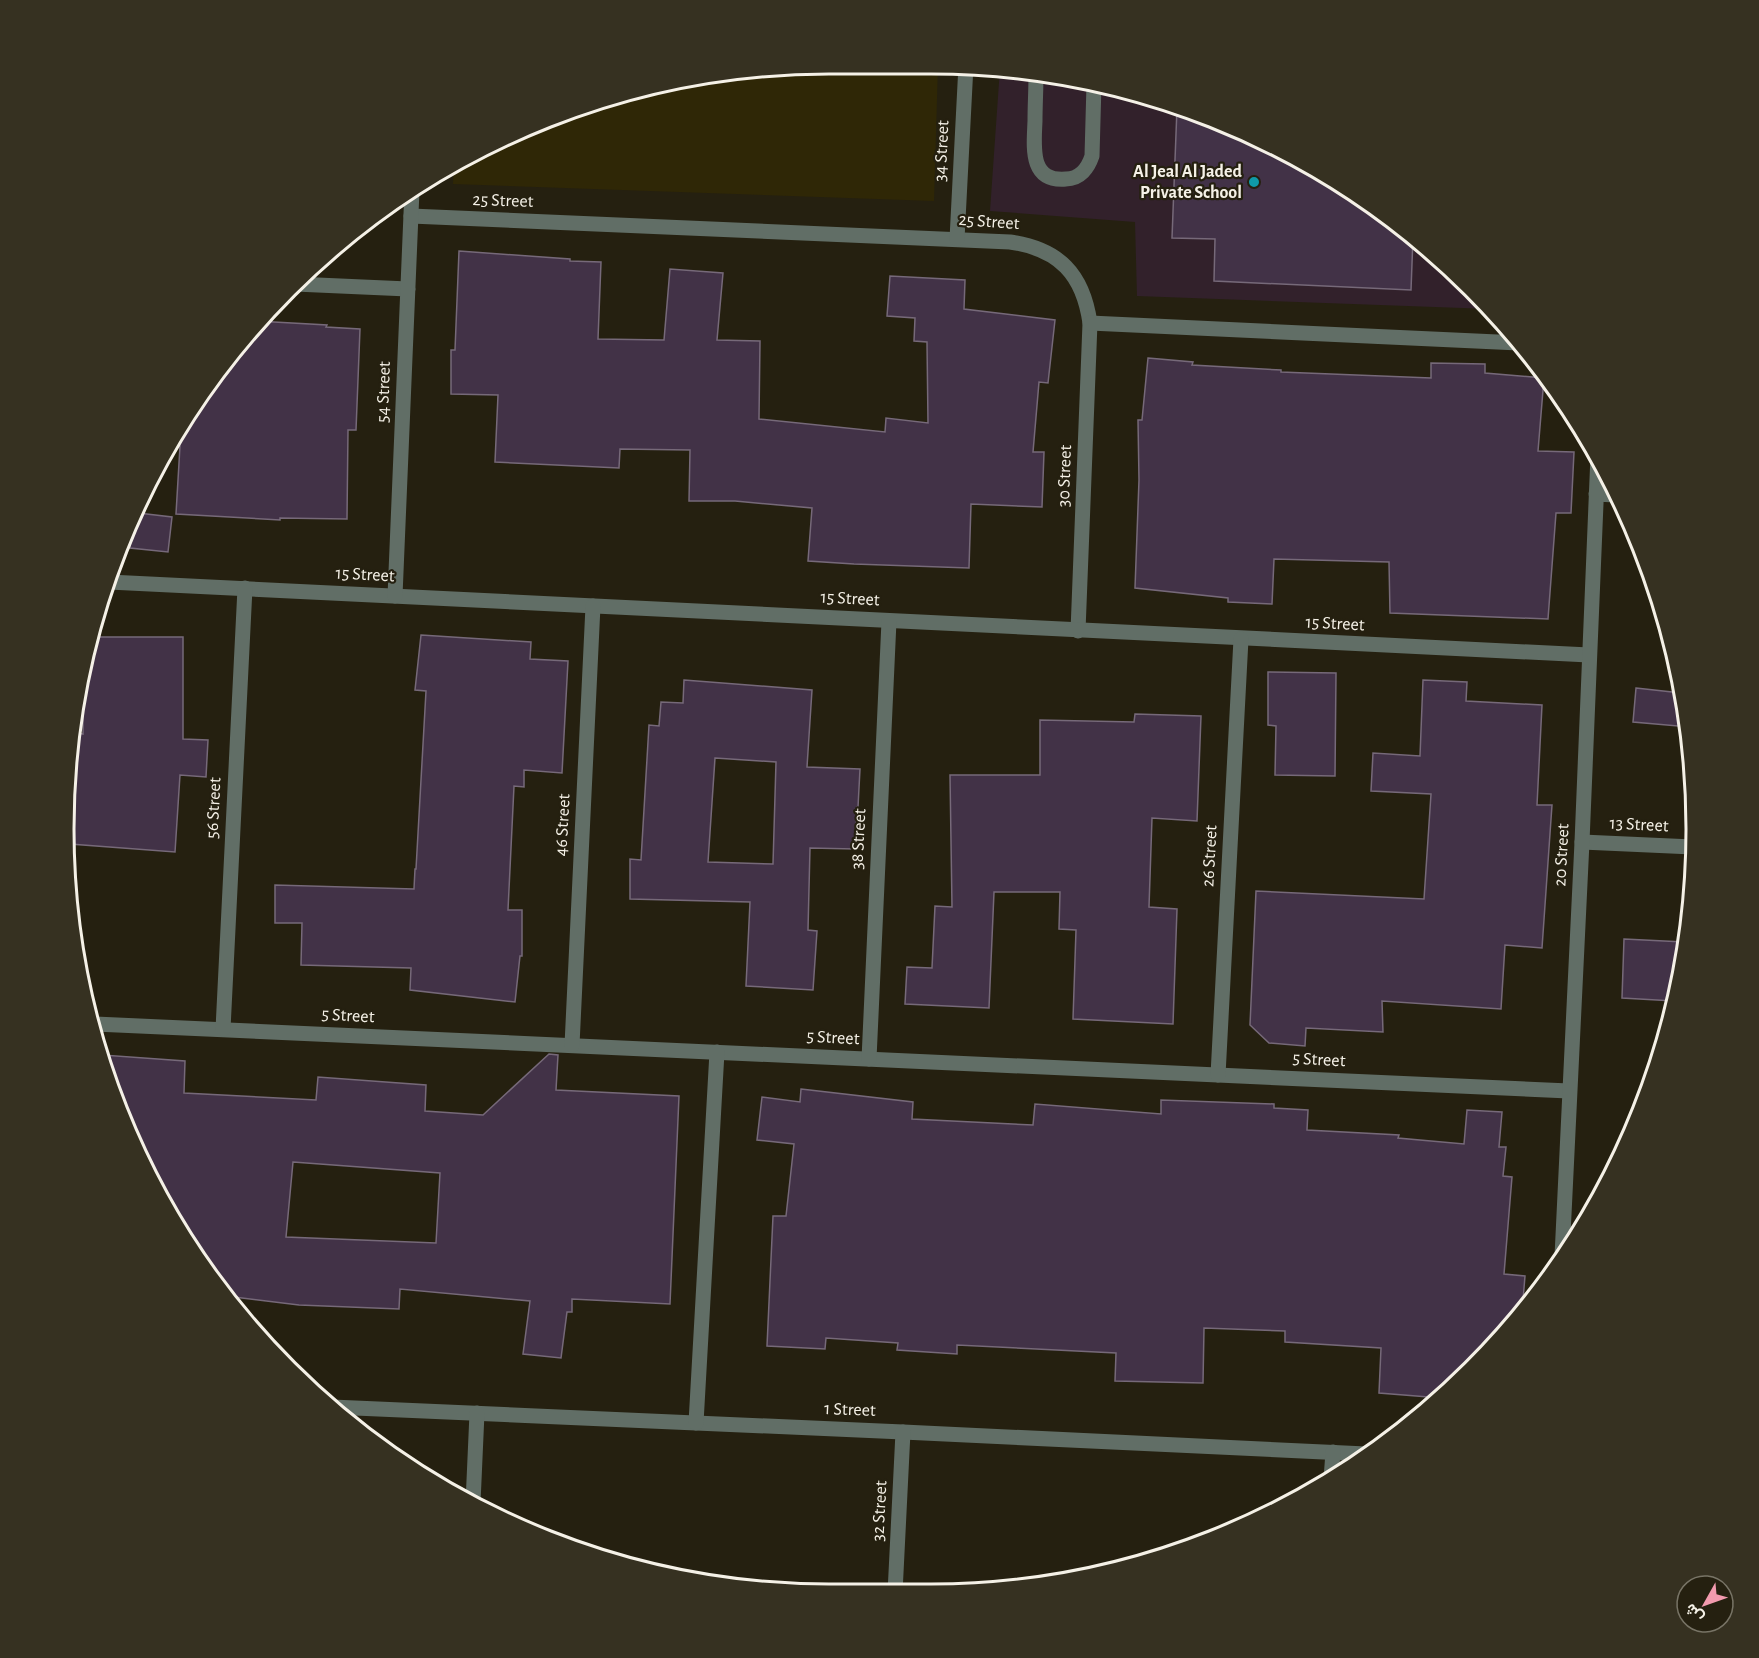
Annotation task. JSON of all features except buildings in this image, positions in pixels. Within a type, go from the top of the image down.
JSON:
[{"type":"street","name":"34 Street","points":[[957,239],[965,75]]},
{"type":"street","points":[[1036,81],[1034,152],[1039,168],[1053,179],[1070,179],[1078,176],[1089,163],[1092,156],[1094,92]]},
{"type":"street","name":"54 Street","points":[[395,596],[412,199]]},
{"type":"street","name":"25 Street","points":[[411,216],[957,239],[1027,244],[1044,250],[1072,273],[1081,288],[1090,322]]},
{"type":"street","points":[[306,284],[408,289]]},
{"type":"street","points":[[1090,322],[1507,342]]},
{"type":"street","name":"30 Street","points":[[1078,631],[1090,322]]},
{"type":"street","name":"20 Street","points":[[1563,1242],[1597,475]]},
{"type":"street","points":[[1596,494],[1608,495]]},
{"type":"street","name":"15 Street","points":[[115,582],[1589,656]]},
{"type":"street","name":"56 Street","points":[[223,1029],[244,588]]},
{"type":"street","name":"46 Street","points":[[572,1046],[593,606]]},
{"type":"street","name":"38 Street","points":[[868,1059],[889,621]]},
{"type":"street","name":"26 Street","points":[[1218,1075],[1241,639]]},
{"type":"street","name":"13 Street","points":[[1582,842],[1685,847]]},
{"type":"street","name":"5 Street","points":[[99,1024],[1569,1091]]},
{"type":"street","points":[[696,1423],[717,1052]]},
{"type":"street","name":"1 Street","points":[[344,1407],[903,1431],[1355,1453]]},
{"type":"street","points":[[473,1495],[477,1413]]},
{"type":"street","name":"32 Street","points":[[895,1584],[903,1431]]},
{"type":"street","points":[[1332,1468],[1333,1452]]},
{"type":"shaded area","points":[[999,77],[1077,88],[1126,99],[1219,131],[1264,151],[1308,175],[1350,201],[1390,230],[1428,261],[1477,309],[1137,296],[1135,222],[990,211]]},
{"type":"sand","points":[[938,74],[934,201],[453,184],[454,174],[495,151],[540,131],[633,99],[730,80],[780,75]]},
{"type":"place","name":"Al Jeal Al Jaded Private School","points":[[1254,182]]}]
